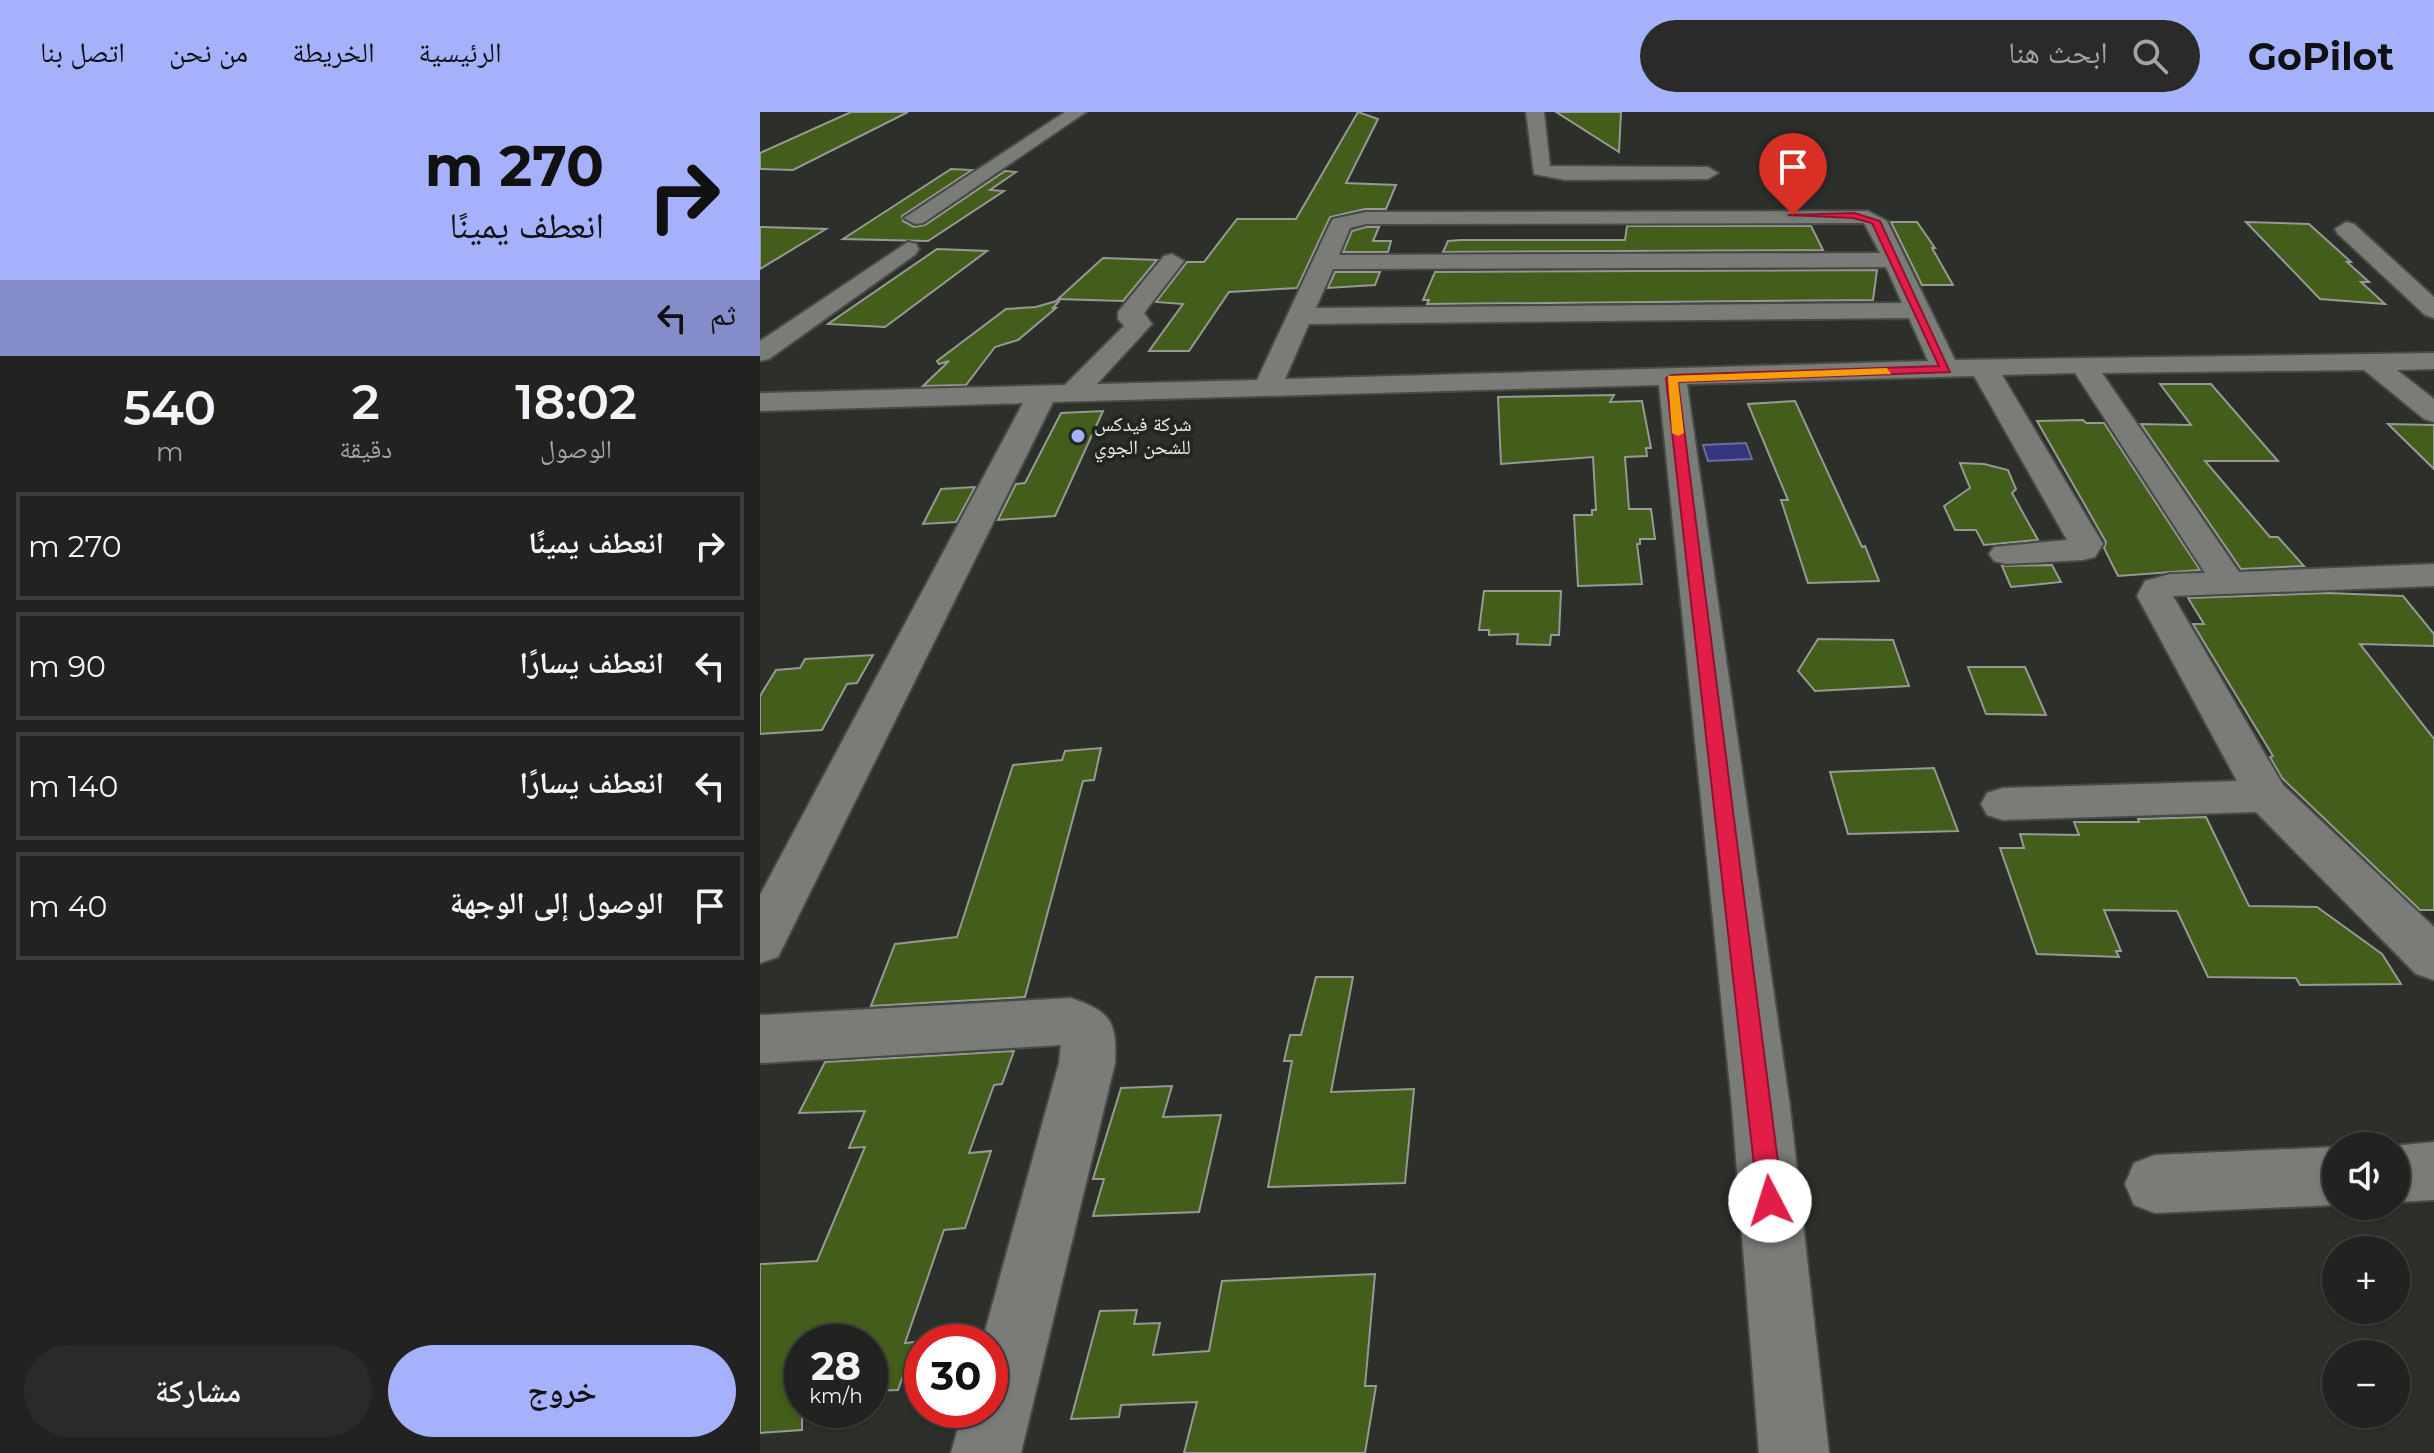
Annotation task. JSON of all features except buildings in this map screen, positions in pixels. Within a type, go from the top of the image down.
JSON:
[{"type":"street","points":[[915,218],[1077,112]]},
{"type":"street","points":[[1535,112],[1541,170],[1565,174],[1708,173]]},
{"type":"street","points":[[1267,389],[1341,224],[1366,218],[1868,217],[1876,221],[1946,370]]},
{"type":"street","points":[[2346,229],[2434,310]]},
{"type":"street","points":[[760,353],[908,249]]},
{"type":"street","points":[[1324,262],[1894,260]]},
{"type":"street","points":[[760,943],[1058,394],[1135,330],[1139,324],[1131,319],[1131,312],[1172,261]]},
{"type":"street","points":[[1300,316],[1918,310]]},
{"type":"street","points":[[760,402],[2083,365],[2434,361]]},
{"type":"street","points":[[2372,363],[2434,413]]},
{"type":"street","points":[[2083,365],[2228,581]]},
{"type":"street","points":[[1984,369],[2086,544],[2083,550],[2006,554]]},
{"type":"street","points":[[1672,378],[1761,1107],[1794,1453]]},
{"type":"street","points":[[2426,584],[2228,581],[2170,585],[2158,589],[2155,596],[2267,796],[2434,959]]},
{"type":"street","points":[[2003,804],[2267,796]]},
{"type":"street","points":[[760,1039],[1071,1021],[1089,1033],[1087,1063],[986,1453]]},
{"type":"street","points":[[2410,1172],[2434,1171]]},
{"type":"street","points":[[2155,1184],[2322,1177]]},
{"type":"shaded area","points":[[1746,443],[1752,459],[1708,461],[1703,445]]},
{"type":"slow traffic","points":[[1678,433],[1672,378],[1887,372]]},
{"type":"place","name":"شركة فيدكس للشحن الجوي","points":[[1078,436]]},
{"type":"route","points":[[1770,1201],[1672,378],[1946,370],[1876,221],[1854,215],[1793,215]]}]
